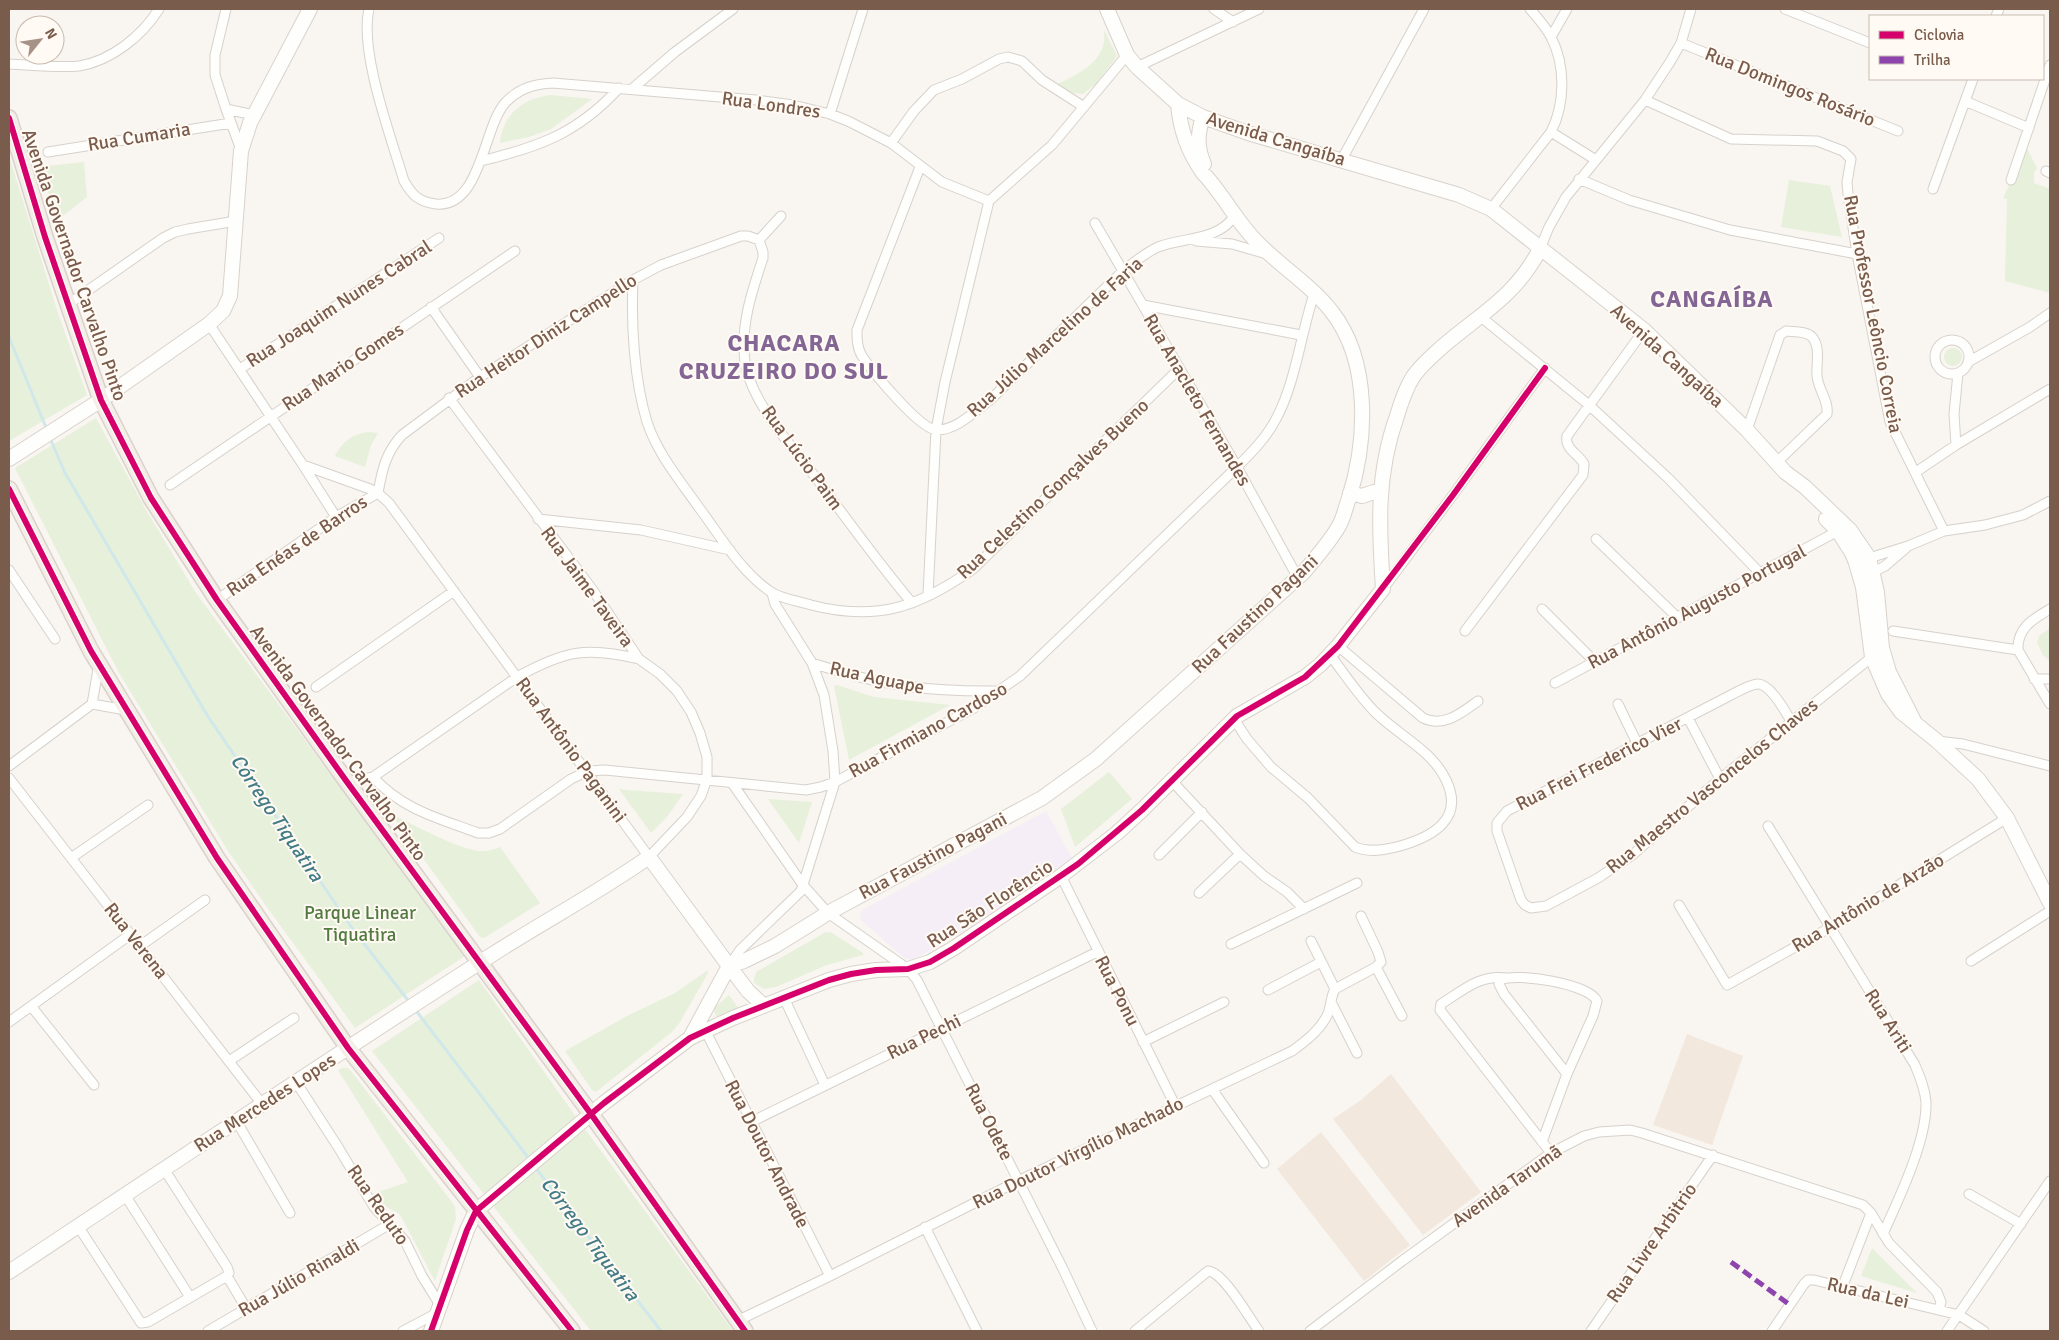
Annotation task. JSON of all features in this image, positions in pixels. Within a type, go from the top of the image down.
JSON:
[{"type":"main road","name":"Avenida Governador Carvalho Pinto","points":[[9,118],[67,305],[101,400],[151,498],[217,600],[347,782],[591,1114],[741,1326]]},
{"type":"main road","points":[[9,489],[99,664],[217,858],[348,1048],[572,1331]]},
{"type":"street","points":[[9,64],[79,66],[99,60],[127,43],[159,9]]},
{"type":"street","points":[[226,9],[215,55],[215,75],[241,151]]},
{"type":"street","points":[[9,459],[101,400],[209,324],[223,311],[230,296],[241,151],[254,115],[310,9]]},
{"type":"street","name":"Rua Londres","points":[[369,9],[367,18],[368,40],[374,77],[404,181],[411,193],[423,202],[443,204],[457,199],[468,186],[481,161],[494,122],[504,104],[518,91],[534,84],[553,83],[756,100],[793,105],[830,114],[891,143],[942,182],[989,201]]},
{"type":"street","points":[[632,89],[675,52],[733,9]]},
{"type":"street","points":[[830,114],[863,9]]},
{"type":"street","name":"Avenida Cangaíba","points":[[1107,9],[1127,55],[1136,68],[1178,104],[1203,117],[1248,133],[1342,159],[1459,195],[1490,209],[1644,330],[1747,430],[1781,467],[1850,530],[1863,560],[1867,576],[1877,592],[1882,648],[1888,672],[1915,722]]},
{"type":"street","points":[[1214,9],[1233,22]]},
{"type":"street","points":[[1136,68],[1259,9]]},
{"type":"street","points":[[1342,159],[1424,9]]},
{"type":"street","points":[[1490,209],[1551,132],[1556,122],[1562,84],[1558,54],[1551,37],[1530,9]]},
{"type":"street","points":[[1551,37],[1566,9]]},
{"type":"street","points":[[1382,589],[1379,537],[1380,490],[1384,458],[1404,394],[1413,376],[1444,346],[1481,318],[1518,284],[1540,249],[1557,212],[1579,179],[1645,100],[1681,43],[1691,9]]},
{"type":"street","points":[[1786,9],[1869,43]]},
{"type":"street","name":"Rua Domingos Rosário","points":[[1681,43],[1898,132]]},
{"type":"street","points":[[928,596],[936,430],[945,382],[989,201],[1052,145],[1127,55]]},
{"type":"street","points":[[891,143],[914,111],[934,90],[962,79],[1000,58],[1008,57],[1022,61],[1042,80],[1084,107]]},
{"type":"street","points":[[2011,180],[2050,65]]},
{"type":"street","points":[[1933,189],[1973,80]]},
{"type":"street","points":[[481,161],[520,151],[558,137],[587,117],[620,88]]},
{"type":"street","name":"Rua Professor Leôncio Correia","points":[[1645,100],[1731,139],[1805,139],[1817,141],[1843,151],[1851,159],[1847,188],[1857,254],[1890,422],[1944,531]]},
{"type":"street","points":[[1965,101],[2029,128]]},
{"type":"street","name":"Rua Faustino Pagani","points":[[729,966],[775,946],[828,913],[1042,798],[1063,784],[1096,759],[1298,578],[1325,546],[1341,523],[1359,452],[1362,413],[1362,397],[1358,372],[1347,339],[1333,314],[1315,291],[1256,242],[1200,167],[1189,149],[1179,123],[1178,104]]},
{"type":"street","points":[[226,109],[254,115]]},
{"type":"street","name":"Rua Faustino Pagani","points":[[1203,117],[1198,132],[1198,146],[1211,181]]},
{"type":"street","name":"Rua Cumaria","points":[[48,152],[230,123]]},
{"type":"street","points":[[1551,132],[1596,160]]},
{"type":"street","points":[[920,167],[857,330],[856,343],[862,355],[912,415],[922,424],[936,430]]},
{"type":"street","points":[[1579,179],[1629,200],[1730,230],[1857,254]]},
{"type":"street","name":"Rua Júlio Marcelino de Faria","points":[[936,430],[951,427],[990,400],[1123,271],[1143,255],[1156,248],[1181,240],[1215,233],[1230,223],[1235,215]]},
{"type":"street","points":[[759,240],[781,216]]},
{"type":"street","points":[[67,305],[169,235],[188,229],[236,221]]},
{"type":"street","name":"Rua Anacleto Fernandes","points":[[1095,223],[1237,467],[1298,578]]},
{"type":"street","name":"Rua Heitor Diniz Campello","points":[[378,493],[385,461],[392,446],[402,435],[449,398],[480,377],[633,280],[661,265],[741,236],[748,236],[759,240]]},
{"type":"street","name":"Rua Joaquim Nunes Cabral","points":[[240,369],[439,238]]},
{"type":"street","name":"Rua Lúcio Paim","points":[[759,240],[763,258],[743,332],[745,362],[753,387],[779,429],[912,603]]},
{"type":"street","name":"Rua Júlio Marcelino de Faria","points":[[1181,240],[1232,244],[1272,256]]},
{"type":"street","name":"Rua Mario Gomes","points":[[170,484],[515,250]]},
{"type":"street","name":"Rua Celestino Gonçalves Bueno","points":[[633,280],[634,341],[640,393],[647,420],[660,449],[730,550],[748,571],[772,593],[821,607],[848,612],[877,612],[912,603],[945,588],[973,568],[1180,369]]},
{"type":"street","name":"Rua Firmiano Cardoso","points":[[373,777],[385,791],[412,808],[478,833],[489,833],[500,829],[571,779],[588,772],[605,770],[806,790],[835,782],[974,708],[1002,691],[1044,655],[1237,467],[1258,445],[1275,420],[1290,383],[1301,335],[1315,291]]},
{"type":"street","points":[[1142,305],[1301,335]]},
{"type":"street","points":[[431,307],[480,377]]},
{"type":"street","points":[[1968,362],[1968,350],[1960,342],[1949,340],[1940,345],[1935,356],[1938,366],[1947,373],[1958,373],[1963,370],[1968,362],[2050,313]]},
{"type":"street","points":[[1481,318],[1589,405],[1668,478],[1759,572]]},
{"type":"street","points":[[209,324],[336,517]]},
{"type":"street","points":[[1466,631],[1583,475],[1584,464],[1568,448],[1566,440],[1644,330]]},
{"type":"street","points":[[1747,430],[1780,335],[1786,331],[1811,336],[1817,348],[1816,376],[1827,407],[1827,414],[1781,467]]},
{"type":"street","points":[[1382,589],[1545,368]]},
{"type":"street","points":[[1956,444],[1954,414],[1958,373]]},
{"type":"street","points":[[1916,472],[1956,444],[2050,389]]},
{"type":"street","name":"Rua Jaime Taveira","points":[[449,398],[592,589],[639,659],[660,674],[677,691],[691,712],[700,733],[707,757],[707,779]]},
{"type":"street","points":[[1359,452],[1373,452],[1384,458]]},
{"type":"street","points":[[303,465],[378,493]]},
{"type":"street","name":"Avenida Cangaíba","points":[[1781,467],[1798,492],[1838,531],[1852,552],[1863,560]]},
{"type":"street","points":[[1350,492],[1362,496],[1380,490]]},
{"type":"street","name":"Rua Enéas de Barros","points":[[217,600],[336,517],[378,493]]},
{"type":"street","name":"Rua Antônio Paganini","points":[[378,493],[389,503],[729,966],[748,990],[764,1006]]},
{"type":"street","points":[[1863,560],[1908,546],[1944,531],[1985,525],[2023,515],[2050,502]]},
{"type":"street","points":[[538,519],[641,530],[730,550]]},
{"type":"street","name":"Rua Antônio Augusto Portugal","points":[[1555,683],[1838,531]]},
{"type":"street","points":[[1596,539],[1678,618]]},
{"type":"street","points":[[1867,576],[1908,546]]},
{"type":"street","points":[[9,570],[55,639]]},
{"type":"street","name":"Avenida Cangaíba","points":[[1867,576],[1863,587],[1872,657],[1888,694],[1900,712],[1915,722],[1978,779],[2007,818],[2050,903]]},
{"type":"street","name":"Rua São Florêncio","points":[[431,1331],[471,1219],[476,1211],[591,1114],[690,1038],[705,1030],[850,974],[876,970],[908,969],[930,962],[954,948],[1061,876],[1117,833],[1234,719],[1305,677],[1334,650],[1382,589]]},
{"type":"street","points":[[316,687],[454,591]]},
{"type":"street","points":[[690,1038],[729,966],[740,950],[797,896],[803,885],[835,782],[829,719],[824,695],[812,663],[775,604],[772,593]]},
{"type":"street","points":[[1542,608],[1595,662]]},
{"type":"street","points":[[2050,609],[2029,622],[2022,630],[2017,641],[2018,650],[2034,679],[2046,690],[2050,704]]},
{"type":"street","points":[[1893,631],[2018,650]]},
{"type":"street","points":[[1334,650],[1423,718],[1432,722],[1442,722],[1453,718],[1478,701]]},
{"type":"street","points":[[1234,719],[1247,739],[1271,767],[1308,798],[1355,846],[1364,851],[1394,847],[1418,840],[1437,830],[1449,813],[1452,802],[1450,792],[1440,770],[1426,754],[1374,712],[1334,650]]},
{"type":"street","points":[[347,782],[373,777],[517,677],[541,664],[566,654],[587,651],[611,652],[639,659]]},
{"type":"street","name":"Rua Maestro Vasconcelos Chaves","points":[[1546,906],[1598,878],[1631,856],[1720,779],[1872,657]]},
{"type":"street","name":"Rua Aguape","points":[[812,663],[851,676],[889,685],[926,690],[1002,691]]},
{"type":"street","points":[[9,766],[92,704],[99,664]]},
{"type":"street","points":[[2034,679],[2050,679]]},
{"type":"street","name":"Rua Frei Frederico Vier","points":[[1546,906],[1531,908],[1521,900],[1499,839],[1497,823],[1506,811],[1755,684],[1762,684],[1773,694],[1791,721]]},
{"type":"street","points":[[92,704],[126,710]]},
{"type":"street","points":[[1618,704],[1637,743]]},
{"type":"street","points":[[1688,718],[1720,779]]},
{"type":"street","points":[[1937,741],[1973,746],[2050,766]]},
{"type":"street","name":"Rua Verena","points":[[9,778],[262,1104]]},
{"type":"street","points":[[649,857],[688,818],[701,796],[707,779]]},
{"type":"street","points":[[1172,780],[1240,854],[1264,876],[1287,892],[1304,909]]},
{"type":"street","points":[[732,783],[803,885],[828,913],[908,969]]},
{"type":"street","points":[[71,858],[148,805]]},
{"type":"street","points":[[1158,855],[1202,812]]},
{"type":"street","name":"Rua Antônio de Arzão","points":[[1679,905],[1728,985],[1831,927],[2007,818]]},
{"type":"street","name":"Rua Ariti","points":[[1768,826],[1915,1065],[1923,1084],[1926,1100],[1925,1119],[1915,1153],[1883,1234]]},
{"type":"street","points":[[1198,893],[1240,854]]},
{"type":"street","name":"Rua Mercedes Lopes","points":[[9,1272],[348,1048],[649,857]]},
{"type":"street","name":"Rua Ponu","points":[[1061,876],[1097,952],[1175,1105]]},
{"type":"street","points":[[1231,944],[1357,883]]},
{"type":"street","points":[[140,946],[205,900]]},
{"type":"street","points":[[1971,961],[2050,911]]},
{"type":"street","points":[[1311,941],[1335,989],[1376,967],[1381,962],[1361,916]]},
{"type":"street","points":[[9,1022],[131,934]]},
{"type":"street","name":"Rua Pechi","points":[[751,1122],[1097,952]]},
{"type":"street","points":[[1268,990],[1322,962]]},
{"type":"street","points":[[1376,967],[1402,1016]]},
{"type":"street","name":"Rua Odete","points":[[908,969],[924,991],[1092,1331]]},
{"type":"street","points":[[1542,1142],[1567,1074],[1593,1016],[1597,1005],[1595,998],[1583,991],[1548,980],[1528,977],[1506,978],[1493,976],[1473,984],[1441,1004],[1440,1010],[1542,1142],[1551,1153]]},
{"type":"street","points":[[1506,978],[1500,980],[1499,984],[1504,994],[1567,1074]]},
{"type":"street","name":"Rua Doutor Virgílio Machado","points":[[741,1326],[830,1276],[925,1227],[1175,1105],[1292,1051],[1305,1042],[1321,1025],[1328,1012],[1335,989]]},
{"type":"street","points":[[784,998],[825,1085]]},
{"type":"street","points":[[1143,1042],[1224,1002]]},
{"type":"street","points":[[1331,1002],[1356,1054]]},
{"type":"street","points":[[31,1006],[94,1086]]},
{"type":"street","points":[[229,1061],[294,1018]]},
{"type":"street","name":"Rua Doutor Andrade","points":[[705,1030],[830,1276]]},
{"type":"street","name":"Rua Reduto","points":[[296,1082],[374,1207],[405,1240],[439,1309]]},
{"type":"street","points":[[1212,1089],[1264,1163]]},
{"type":"street","points":[[237,1122],[290,1213]]},
{"type":"street","name":"Avenida Tarumã","points":[[1311,1331],[1551,1153],[1591,1134],[1610,1130],[1630,1130],[1858,1202],[1871,1213]]},
{"type":"street","name":"Rua Livre Arbitrio","points":[[1591,1331],[1714,1155]]},
{"type":"street","points":[[164,1170],[227,1272],[246,1308]]},
{"type":"street","points":[[1947,1331],[2050,1181]]},
{"type":"street","points":[[1969,1194],[2021,1224]]},
{"type":"street","points":[[125,1195],[190,1297]]},
{"type":"street","points":[[1871,1213],[1883,1234],[1899,1254],[1937,1292],[1941,1302],[1939,1310]]},
{"type":"street","points":[[1842,1288],[1871,1213]]},
{"type":"street","name":"Rua Júlio Rinaldi","points":[[208,1331],[390,1224]]},
{"type":"street","points":[[78,1226],[141,1323],[190,1297],[227,1272]]},
{"type":"street","points":[[925,1227],[977,1331]]},
{"type":"street","points":[[1135,1331],[1208,1272],[1212,1272],[1222,1278],[1259,1331]]},
{"type":"street","name":"Rua da Lei","points":[[1772,1331],[1808,1280],[1959,1315],[1984,1331]]},
{"type":"street","points":[[402,1331],[439,1309]]},
{"type":"shaded area","points":[[1046,811],[1072,858],[963,932],[915,959],[908,959],[903,957],[861,920],[862,910]]},
{"type":"shaded area","points":[[1687,1034],[1743,1056],[1712,1145],[1653,1125]]},
{"type":"shaded area","points":[[1391,1074],[1481,1192],[1423,1235],[1333,1119],[1361,1100]]},
{"type":"shaded area","points":[[1321,1132],[1410,1245],[1364,1281],[1277,1169]]},
{"type":"green space","points":[[1104,30],[1117,56],[1096,84],[1083,94],[1073,93],[1055,85],[1084,70],[1096,59],[1104,44]]},
{"type":"green space","points":[[551,95],[592,99],[551,129],[529,137],[500,143],[505,124],[516,109],[532,100]]},
{"type":"green space","points":[[2019,142],[2024,143],[2037,168],[2034,173],[2034,183],[2050,189],[2050,293],[2005,281],[2007,199],[2004,199],[2004,196],[2013,176]]},
{"type":"green space","points":[[9,156],[57,310],[87,395],[9,441]]},
{"type":"green space","points":[[84,162],[87,197],[59,219],[38,167]]},
{"type":"green space","points":[[1789,180],[1830,186],[1842,237],[1781,227]]},
{"type":"green space","points":[[1953,348],[1959,351],[1962,357],[1959,363],[1953,366],[1947,363],[1944,357],[1947,351]]},
{"type":"green space","name":"Parque Linear Tiquatira","points":[[96,418],[145,508],[196,593],[465,956],[355,1028],[228,851],[119,673],[15,468]]},
{"type":"green space","points":[[368,432],[378,433],[371,445],[365,467],[335,456],[348,439]]},
{"type":"green space","points":[[2050,628],[2050,661],[2043,655],[2037,642],[2040,635]]},
{"type":"green space","points":[[837,685],[874,697],[950,705],[849,760],[834,686]]},
{"type":"green space","points":[[1109,772],[1132,799],[1075,847],[1061,809]]},
{"type":"green space","points":[[619,789],[683,794],[667,817],[651,833]]},
{"type":"green space","points":[[768,799],[812,802],[799,843]]},
{"type":"green space","points":[[391,814],[445,840],[467,848],[483,851],[500,847],[540,903],[484,938],[480,937]]},
{"type":"green space","points":[[826,932],[832,933],[863,953],[863,955],[827,965],[776,987],[764,989],[754,983],[756,972]]},
{"type":"green space","points":[[708,970],[680,1022],[672,1032],[596,1092],[592,1090],[565,1051],[627,1016],[675,993]]},
{"type":"green space","points":[[479,980],[574,1114],[733,1331],[591,1331],[372,1051]]},
{"type":"green space","points":[[729,995],[739,1009],[726,1012],[717,1017],[713,1009]]},
{"type":"green space","points":[[347,1068],[351,1071],[455,1206],[456,1219],[435,1281],[402,1218],[398,1213],[385,1206],[375,1193],[408,1182],[338,1070]]},
{"type":"green space","points":[[1872,1248],[1917,1293],[1861,1276]]},
{"type":"waterway","name":"Córrego Tiquatira","points":[[9,337],[47,430]]},
{"type":"waterway","name":"Córrego Tiquatira","points":[[50,438],[65,473],[207,715],[352,928],[410,1003]]},
{"type":"waterway","name":"Córrego Tiquatira","points":[[414,1008],[530,1160]]},
{"type":"waterway","name":"Córrego Tiquatira","points":[[535,1167],[661,1331]]},
{"type":"marked path","points":[[1731,1262],[1790,1305]]},
{"type":"cycle path","points":[[9,118],[45,237],[101,400],[151,498],[217,600],[347,782],[591,1114],[745,1331]]},
{"type":"cycle path","points":[[431,1331],[467,1230],[476,1211],[604,1103],[690,1038],[733,1018],[829,980],[876,970],[908,969],[930,962],[954,948],[1078,864],[1142,810],[1237,716],[1305,677],[1338,646],[1453,495],[1545,368]]},
{"type":"cycle path","points":[[9,489],[91,651],[217,858],[348,1048],[572,1331]]},
{"type":"district","name":"CANGAÍBA","points":[[1712,299]]},
{"type":"district","name":"CHACARA CRUZEIRO DO SUL","points":[[784,357]]}]
